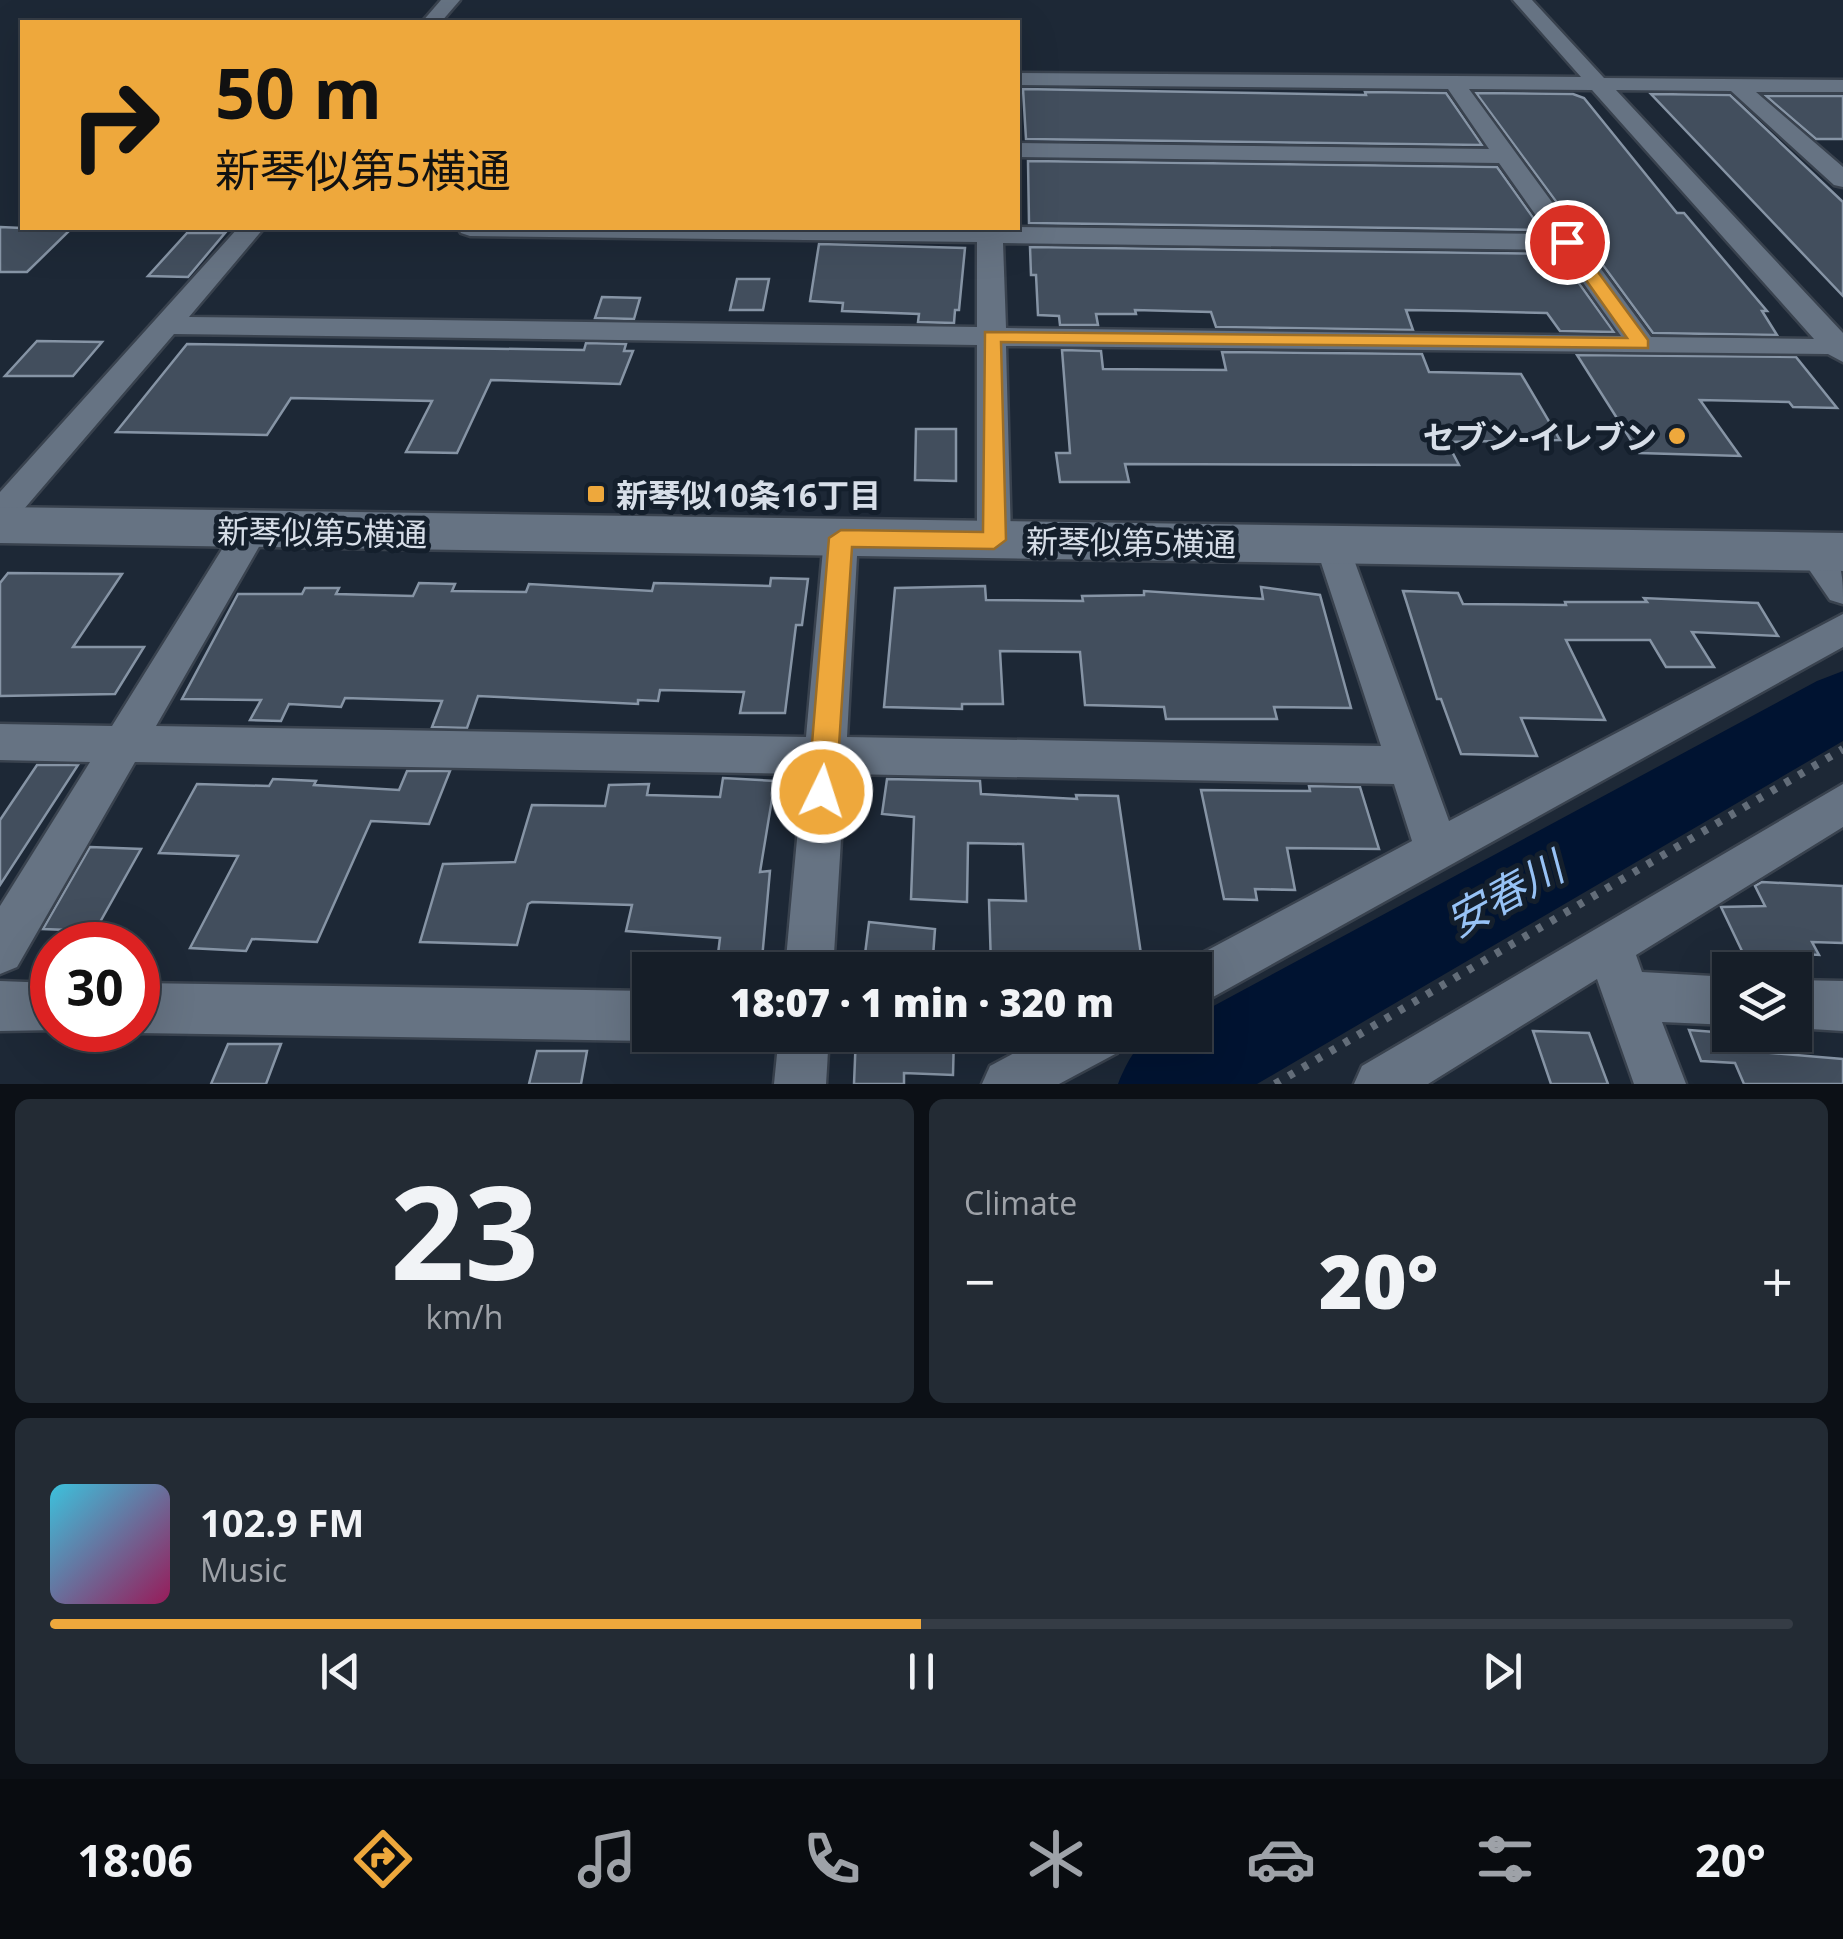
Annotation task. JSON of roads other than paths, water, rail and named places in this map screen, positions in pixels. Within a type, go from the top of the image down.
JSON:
[{"type":"street","points":[[433,20],[451,0]]},
{"type":"street","points":[[1522,0],[1841,347]]},
{"type":"street","points":[[1020,79],[1843,86]]},
{"type":"street","points":[[1454,82],[1641,344]]},
{"type":"street","points":[[1736,85],[1843,180]]},
{"type":"street","points":[[1020,150],[1508,156]]},
{"type":"street","points":[[1812,152],[1843,152]]},
{"type":"street","points":[[0,514],[250,230]]},
{"type":"street","points":[[817,230],[1567,242]]},
{"type":"street","points":[[990,231],[994,540]]},
{"type":"street","points":[[166,325],[1841,347]]},
{"type":"street","name":"新琴似第5横通","points":[[0,525],[1334,544],[1834,564]]},
{"type":"street","points":[[0,950],[252,531]]},
{"type":"street","points":[[809,952],[841,538]]},
{"type":"street","points":[[1334,544],[1438,851]]},
{"type":"street","points":[[1212,974],[1843,628]]},
{"type":"street","points":[[0,742],[1408,765]]},
{"type":"street","points":[[1380,1084],[1843,804]]},
{"type":"street","points":[[1610,947],[1660,1084]]},
{"type":"street","points":[[1626,996],[1712,1000]]},
{"type":"street","points":[[1812,1005],[1843,1006]]},
{"type":"street","points":[[0,1006],[30,1006]]},
{"type":"street","points":[[160,1008],[632,1016]]},
{"type":"street","points":[[800,1084],[803,1052]]},
{"type":"street","points":[[1008,1084],[1067,1052]]},
{"type":"waterway","name":"安春川","points":[[1166,1084],[1843,703]]},
{"type":"place","name":"セブン-イレブン","points":[[1677,436]]},
{"type":"place","name":"新琴似10条16丁目","points":[[596,494]]}]
